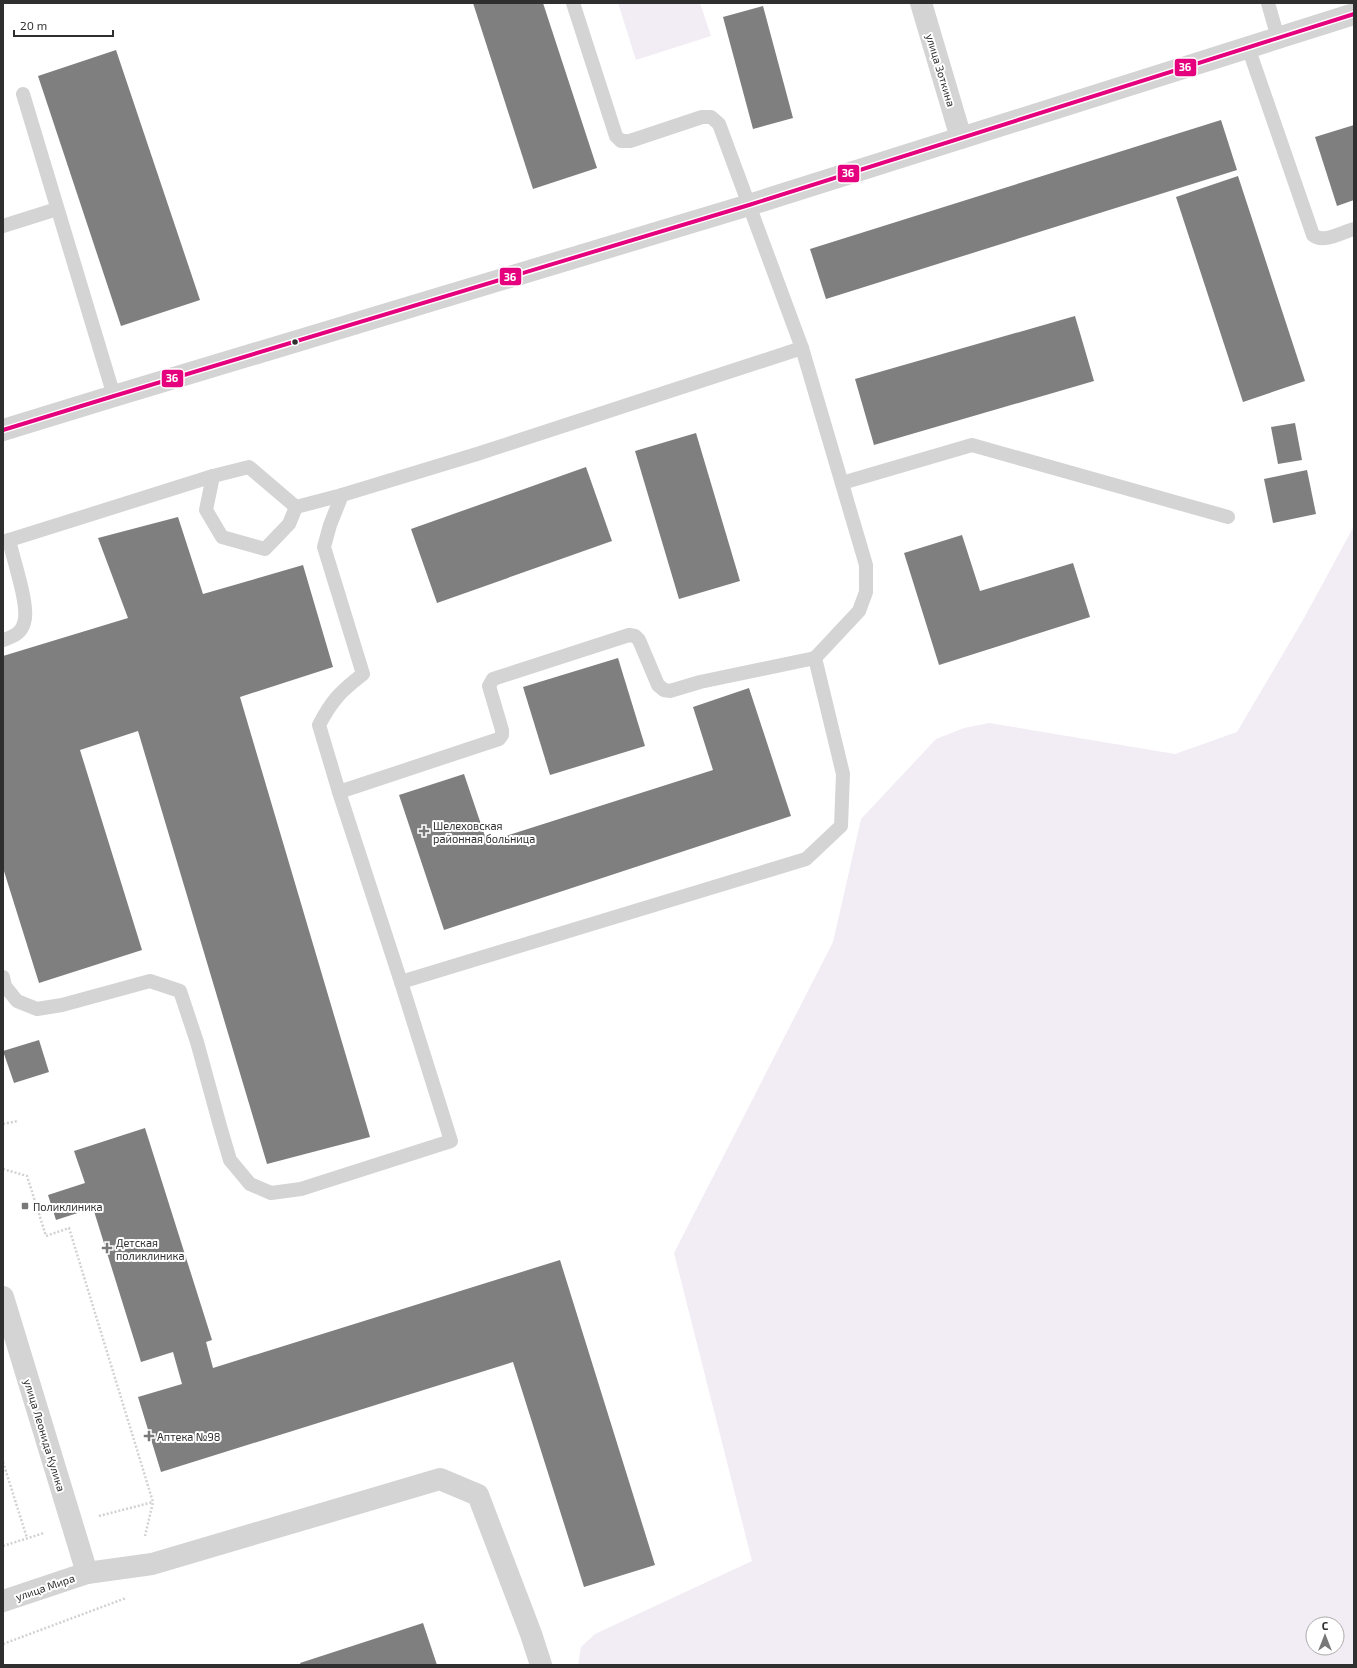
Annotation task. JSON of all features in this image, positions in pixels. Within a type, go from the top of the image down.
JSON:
[{"type":"street","name":"улица Зоткина","points":[[921,3],[962,138]]},
{"type":"street","points":[[3,430],[749,205],[1354,14]]},
{"type":"street","name":"улица Леонида Кулика","points":[[3,1297],[87,1573]]},
{"type":"street","name":"улица Мира","points":[[3,1601],[87,1573],[152,1564],[440,1479],[478,1496],[531,1634],[541,1665]]},
{"type":"lane","points":[[339,792],[499,738],[502,735],[502,730],[489,686],[493,678],[629,635],[635,636],[639,640],[658,685],[664,690],[670,691],[700,682],[815,658],[859,611],[866,592],[866,565],[802,348],[719,124],[711,117],[702,117],[630,141],[621,141],[616,136],[573,3]]},
{"type":"lane","points":[[1268,3],[1278,38]]},
{"type":"lane","points":[[1248,47],[1312,235],[1317,239],[1323,239],[1354,228]]},
{"type":"lane","points":[[23,94],[114,396]]},
{"type":"lane","points":[[3,226],[57,209]]},
{"type":"lane","points":[[296,507],[342,495],[477,454],[802,348]]},
{"type":"lane","points":[[842,482],[972,444],[1228,517]]},
{"type":"lane","points":[[3,640],[16,636],[24,624],[26,608],[6,541],[213,476],[249,467],[296,507]]},
{"type":"lane","points":[[213,476],[206,510],[222,537],[265,549],[288,524],[296,507]]},
{"type":"lane","points":[[3,977],[6,986],[17,1001],[37,1009],[62,1005],[150,981],[180,991],[197,1042],[230,1160],[250,1184],[271,1193],[301,1189],[451,1142],[402,982],[339,792],[319,725],[330,703],[346,687],[363,674],[324,547],[330,525],[342,495]]},
{"type":"lane","points":[[402,982],[806,858],[841,826],[843,774],[815,658]]},
{"type":"path","points":[[3,1124],[18,1121]]},
{"type":"path","points":[[3,1169],[27,1176],[46,1236],[69,1228],[153,1502],[143,1540]]},
{"type":"path","points":[[3,1462],[27,1538]]},
{"type":"path","points":[[3,1644],[129,1597]]},
{"type":"shaded area","points":[[618,3],[700,3],[711,36],[636,60]]},
{"type":"shaded area","points":[[1354,526],[1354,1665],[578,1665],[581,1647],[595,1634],[752,1561],[674,1253],[833,942],[861,819],[936,739],[964,728],[989,723],[1175,754],[1237,732],[1303,620]]},
{"type":"building","points":[[473,3],[543,3],[597,168],[533,189]]},
{"type":"building","points":[[763,6],[793,118],[753,129],[723,17]]},
{"type":"building","points":[[116,50],[200,300],[121,326],[38,76]]},
{"type":"building","points":[[1221,120],[1237,170],[826,299],[810,249]]},
{"type":"building","points":[[1354,125],[1354,200],[1337,206],[1315,137]]},
{"type":"building","points":[[1238,176],[1305,381],[1243,402],[1176,197]]},
{"type":"building","points":[[1075,316],[1094,381],[874,445],[855,379]]},
{"type":"building","points":[[1295,423],[1302,460],[1278,464],[1271,427]]},
{"type":"building","points":[[696,433],[740,581],[679,599],[635,451]]},
{"type":"building","points":[[586,467],[612,541],[437,603],[411,529]]},
{"type":"building","points":[[1307,470],[1316,514],[1273,523],[1264,479]]},
{"type":"building","points":[[178,517],[203,594],[303,565],[333,667],[240,697],[370,1137],[267,1164],[138,731],[80,750],[142,950],[39,983],[3,868],[3,656],[128,618],[98,538]]},
{"type":"building","points":[[962,535],[980,591],[1073,563],[1090,617],[939,665],[904,553]]},
{"type":"building","points":[[618,658],[645,746],[550,775],[523,687]]},
{"type":"building","points":[[749,688],[791,816],[444,930],[399,795],[464,774],[487,842],[713,770],[693,707]]},
{"type":"building","points":[[39,1040],[49,1072],[14,1083],[3,1051]]},
{"type":"building","points":[[145,1128],[212,1340],[206,1342],[213,1368],[560,1260],[655,1565],[584,1587],[513,1362],[161,1472],[138,1397],[182,1384],[173,1352],[141,1362],[93,1208],[56,1220],[48,1195],[85,1183],[74,1151]]},
{"type":"building","points":[[423,1623],[437,1665],[301,1665],[300,1663]]},
{"type":"transit line","name":"36","points":[[3,430],[749,205],[1354,14]]},
{"type":"place","name":"Шелеховская районная больница","points":[[424,831]]},
{"type":"place","name":"Поликлиника","points":[[25,1206]]},
{"type":"place","name":"Детская поликлиника","points":[[107,1248]]},
{"type":"place","name":"Аптека №98","points":[[149,1436]]}]
